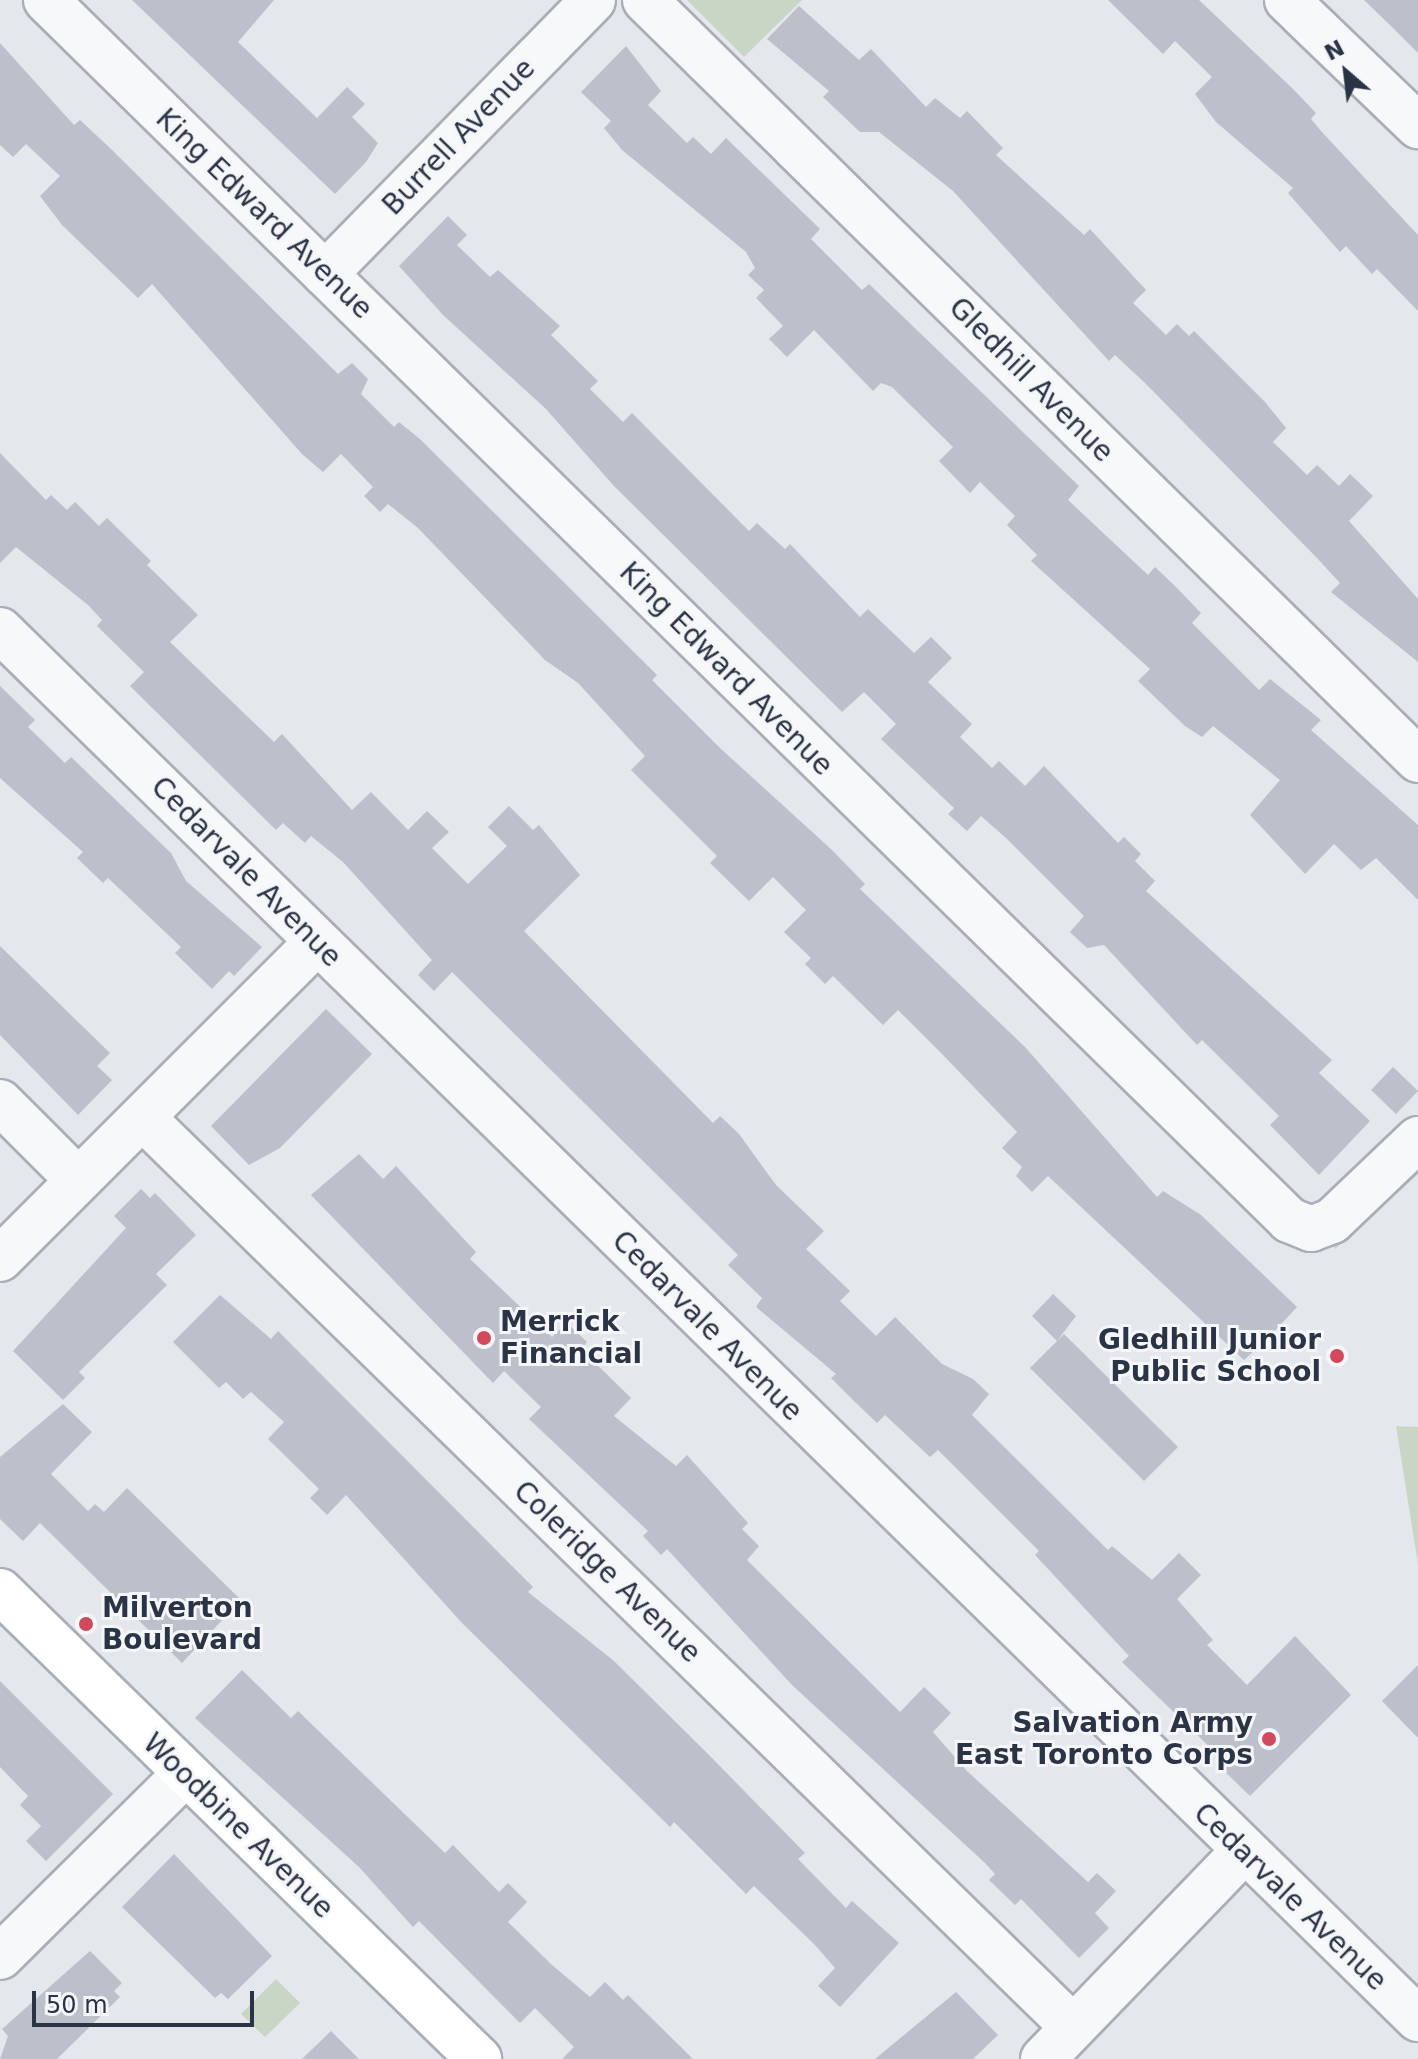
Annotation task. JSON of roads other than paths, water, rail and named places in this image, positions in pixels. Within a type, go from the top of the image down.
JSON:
[{"type":"main road","name":"Woodbine Avenue","points":[[0,1591],[184,1775],[479,2059]]},
{"type":"street","name":"King Edward Avenue","points":[[46,0],[1289,1220],[1311,1229],[1332,1221],[1418,1139]]},
{"type":"street","name":"Burrell Avenue","points":[[325,274],[593,0]]},
{"type":"street","name":"Gledhill Avenue","points":[[645,0],[1418,760]]},
{"type":"street","points":[[1287,0],[1418,126]]},
{"type":"street","name":"Cedarvale Avenue","points":[[0,630],[1243,1852],[1418,2019]]},
{"type":"street","points":[[0,1259],[317,942]]},
{"type":"street","points":[[0,1102],[78,1180]]},
{"type":"street","name":"Coleridge Avenue","points":[[143,1118],[1072,2026]]},
{"type":"street","points":[[0,1957],[184,1775]]},
{"type":"street","points":[[1043,2059],[1243,1852]]},
{"type":"place","name":"Merrick Financial","points":[[484,1338]]},
{"type":"place","name":"Gledhill Junior Public School","points":[[1337,1356]]},
{"type":"place","name":"Milverton Boulevard","points":[[86,1624]]},
{"type":"place","name":"Salvation Army East Toronto Corps","points":[[1269,1739]]}]
